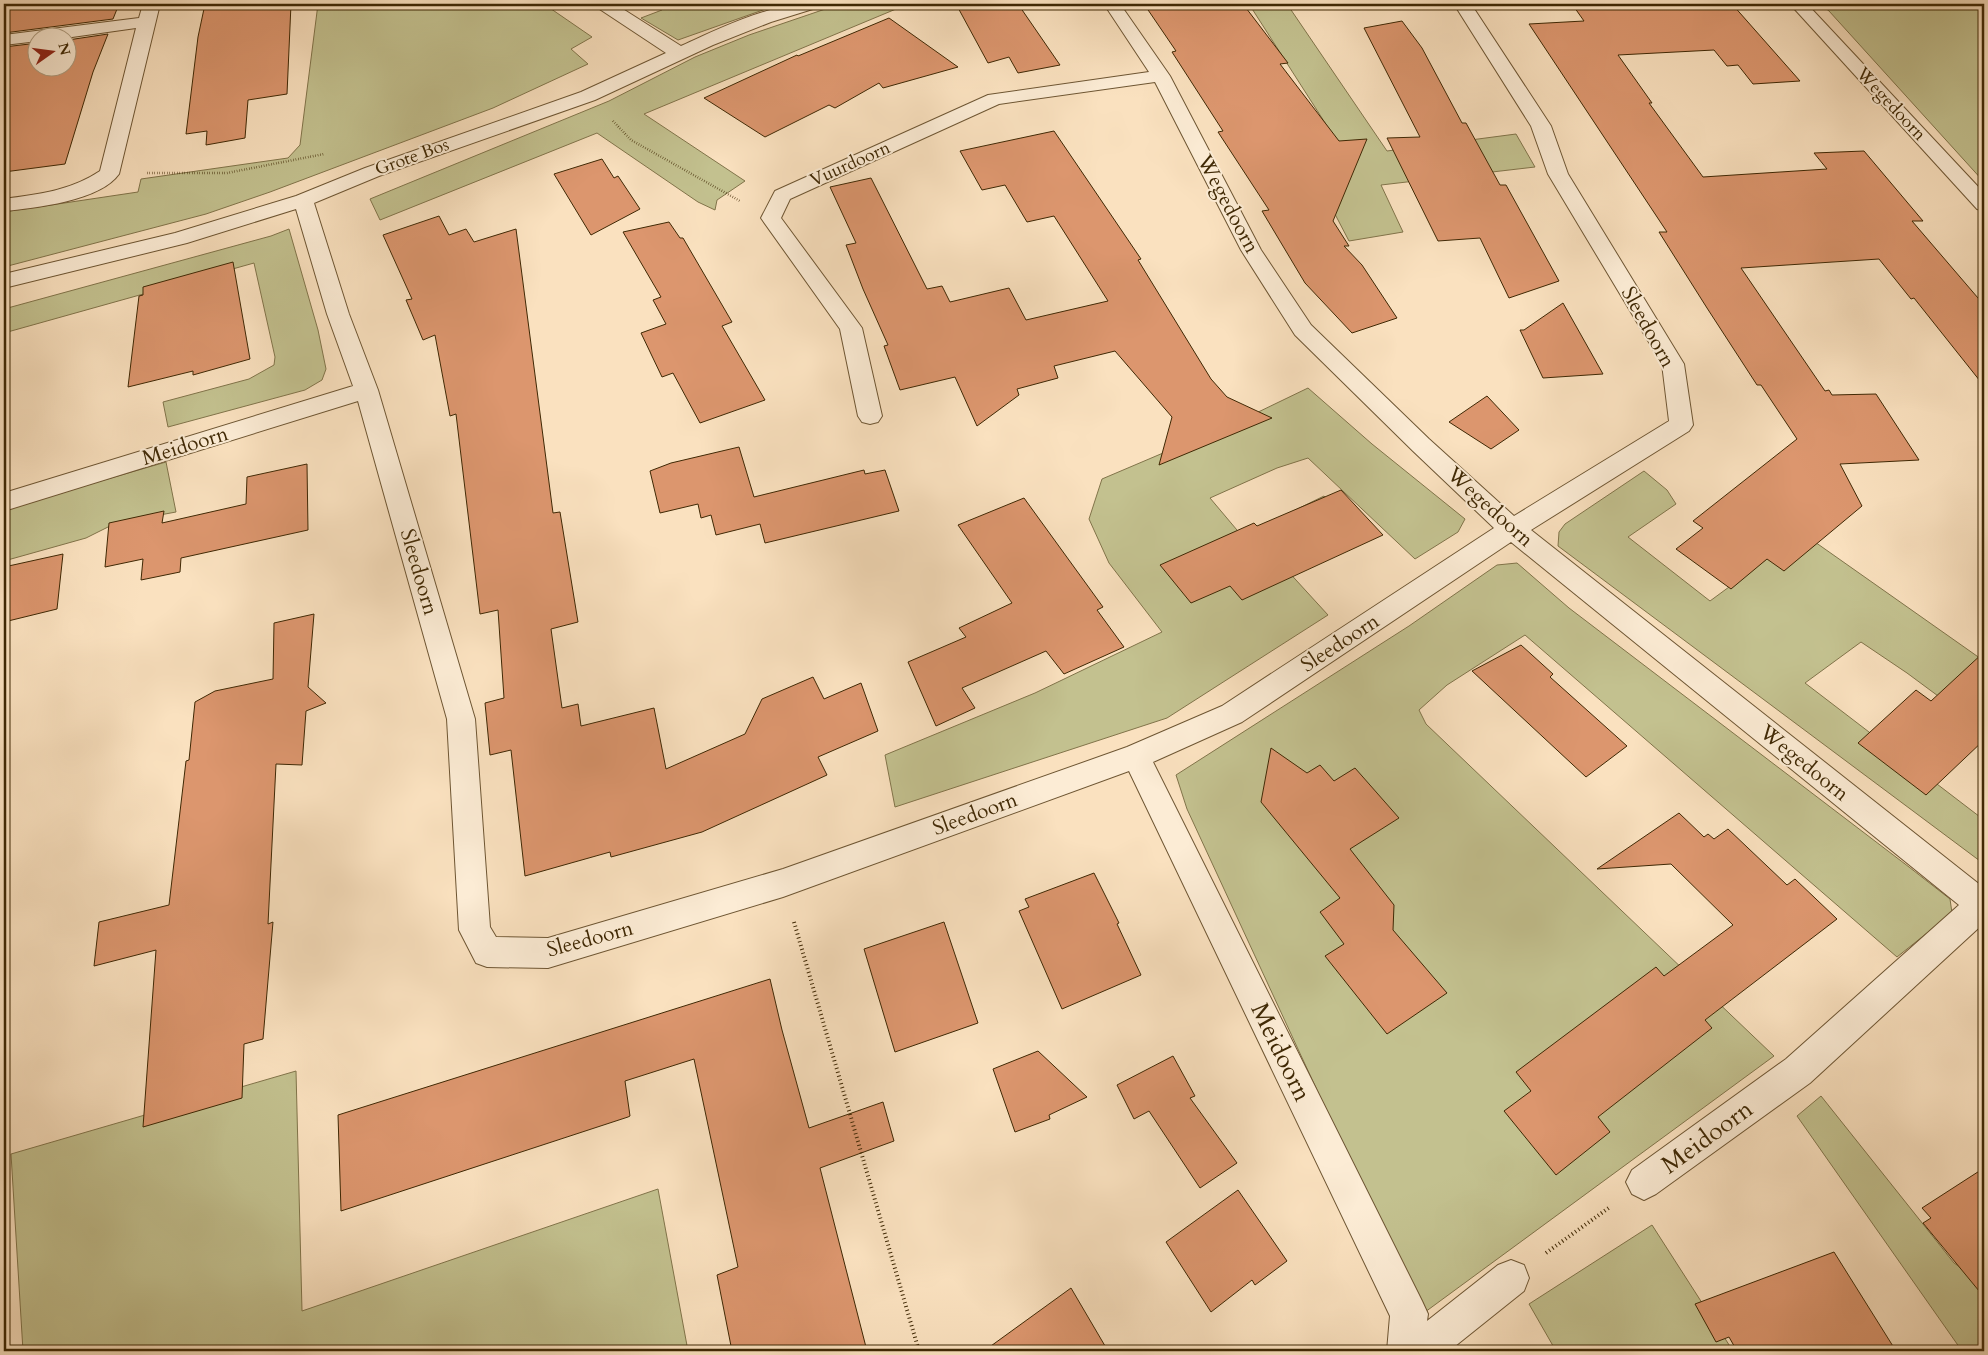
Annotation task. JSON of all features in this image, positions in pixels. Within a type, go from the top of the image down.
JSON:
[{"type":"street","points":[[4,205],[66,196],[92,186],[109,174],[150,4]]},
{"type":"street","points":[[604,4],[680,54]]},
{"type":"street","name":"Grote Bos","points":[[4,280],[180,238],[303,200],[372,172],[588,96],[765,18],[810,4]]},
{"type":"street","name":"Wegedoorn","points":[[1112,4],[1162,76],[1251,250],[1304,330],[1421,445],[1512,529],[1983,904]]},
{"type":"street","name":"Sleedoorn","points":[[303,200],[338,314],[366,390],[461,719],[475,930],[487,952],[548,954],[783,882],[1136,756],[1232,714],[1512,529],[1681,425],[1673,364],[1558,174],[1542,126],[1463,4]]},
{"type":"street","name":"Wegedoorn","points":[[1798,4],[1984,205]]},
{"type":"street","points":[[4,40],[145,22]]},
{"type":"street","name":"Vuurdoorn","points":[[771,218],[782,194],[995,100],[1162,76]]},
{"type":"street","points":[[771,218],[852,328],[870,416]]},
{"type":"street","name":"Meidoorn","points":[[4,502],[366,390]]},
{"type":"street","name":"Meidoorn","points":[[1136,756],[1409,1314],[1406,1351]]},
{"type":"street","name":"Meidoorn","points":[[1644,1182],[1798,1072],[1983,904]]},
{"type":"street","points":[[1419,1351],[1511,1278]]},
{"type":"path","points":[[588,96],[631,140],[771,218]]},
{"type":"path","points":[[109,174],[227,173],[359,148],[372,172]]},
{"type":"path","points":[[783,882],[919,1351]]},
{"type":"path","name":"Meidoorn","points":[[1511,1278],[1644,1182]]},
{"type":"shaded area","points":[[318,4],[544,4],[592,37],[571,49],[588,64],[493,108],[270,192],[206,214],[4,267],[4,212],[138,192],[141,179],[288,158],[300,145]]},
{"type":"shaded area","points":[[654,4],[780,4],[678,40],[641,18],[662,10]]},
{"type":"shaded area","points":[[840,4],[908,4],[644,114],[745,181],[717,200],[715,210],[698,202],[597,133],[380,220],[370,199],[609,101],[695,57],[749,35]]},
{"type":"shaded area","points":[[1249,4],[1287,4],[1387,151],[1516,134],[1535,167],[1381,185],[1403,232],[1349,241],[1313,172],[1352,165]]},
{"type":"shaded area","points":[[1820,4],[1984,4],[1984,182],[1829,11]]},
{"type":"shaded area","points":[[289,229],[318,330],[326,369],[322,380],[305,390],[168,427],[163,402],[249,379],[274,365],[275,357],[254,263],[4,333],[4,309],[271,236]]},
{"type":"shaded area","points":[[1308,388],[1372,444],[1465,519],[1458,532],[1415,559],[1308,458],[1277,468],[1210,498],[1242,536],[1324,496],[1359,531],[1285,568],[1328,615],[1167,718],[895,807],[885,755],[1035,693],[1162,632],[1109,563],[1089,519],[1102,479],[1250,416]]},
{"type":"shaded area","points":[[166,462],[176,512],[116,523],[86,538],[4,561],[4,509]]},
{"type":"shaded area","points":[[1644,471],[1667,490],[1676,504],[1628,537],[1710,601],[1786,545],[1805,535],[1984,661],[1984,730],[1907,673],[1861,642],[1805,683],[1984,820],[1984,864],[1558,546],[1559,532],[1565,524]]},
{"type":"shaded area","points":[[1517,563],[1569,608],[1950,899],[1952,913],[1897,957],[1525,635],[1447,685],[1419,710],[1426,724],[1774,1056],[1421,1315],[1187,809],[1176,775],[1409,626],[1497,565]]},
{"type":"shaded area","points":[[296,1071],[302,1311],[658,1189],[688,1351],[23,1351],[11,1154]]},
{"type":"shaded area","points":[[1821,1096],[1954,1263],[1984,1283],[1984,1351],[1962,1351],[1797,1116]]},
{"type":"shaded area","points":[[1652,1225],[1733,1351],[1556,1351],[1529,1304]]},
{"type":"building","points":[[4,4],[119,4],[113,19],[43,28],[28,28],[28,30],[4,33]]},
{"type":"building","points":[[205,4],[258,4],[258,6],[291,4],[287,94],[248,100],[245,138],[206,145],[207,131],[186,134],[198,37]]},
{"type":"building","points":[[956,4],[1018,4],[1060,65],[1018,73],[1009,57],[988,63]]},
{"type":"building","points":[[1144,4],[1243,4],[1288,63],[1280,64],[1339,141],[1367,139],[1333,221],[1349,246],[1344,246],[1362,265],[1397,318],[1352,333],[1305,283],[1262,211],[1269,210],[1218,132],[1223,131],[1172,52],[1176,51]]},
{"type":"building","points":[[1572,4],[1732,4],[1800,81],[1753,84],[1738,65],[1727,66],[1714,50],[1618,55],[1652,103],[1649,103],[1703,177],[1827,169],[1814,153],[1864,151],[1923,221],[1912,221],[1984,305],[1984,386],[1914,298],[1911,299],[1879,259],[1741,268],[1825,391],[1829,390],[1832,395],[1876,394],[1919,460],[1840,464],[1862,506],[1784,571],[1767,559],[1731,589],[1676,549],[1703,528],[1693,521],[1797,439],[1761,385],[1757,385],[1707,308],[1659,232],[1667,232],[1529,24],[1584,21]]},
{"type":"building","points":[[889,18],[958,67],[883,88],[879,83],[835,108],[829,105],[765,137],[704,98],[797,55]]},
{"type":"building","points":[[1402,21],[1422,48],[1462,123],[1466,123],[1500,185],[1506,185],[1559,281],[1509,298],[1480,238],[1438,241],[1387,138],[1420,137],[1364,28]]},
{"type":"building","points":[[108,34],[93,72],[65,164],[4,172],[4,47],[28,44],[28,78],[78,78],[78,38]]},
{"type":"building","points":[[1054,131],[1141,259],[1138,260],[1211,379],[1227,397],[1272,418],[1159,465],[1172,417],[1115,351],[1054,366],[1058,378],[1017,389],[1019,395],[977,426],[955,377],[900,390],[884,346],[888,345],[846,245],[856,243],[830,187],[871,178],[927,289],[942,286],[950,302],[1009,288],[1026,320],[1108,301],[1054,216],[1027,222],[1005,185],[982,190],[960,151]]},
{"type":"building","points":[[602,159],[614,178],[618,176],[640,209],[591,235],[554,174]]},
{"type":"building","points":[[439,216],[449,235],[466,229],[474,242],[516,229],[553,513],[560,512],[578,622],[551,629],[562,708],[578,704],[581,726],[654,708],[666,769],[745,734],[762,699],[813,677],[824,699],[861,683],[878,731],[818,757],[827,775],[702,832],[611,857],[610,852],[525,876],[511,750],[490,755],[485,703],[504,698],[498,610],[480,614],[456,414],[450,416],[435,335],[423,340],[406,300],[412,299],[383,235]]},
{"type":"building","points":[[669,222],[680,238],[683,238],[732,322],[722,326],[765,400],[700,423],[673,373],[662,377],[641,333],[666,324],[653,300],[661,297],[623,232]]},
{"type":"building","points":[[233,262],[250,359],[193,375],[193,371],[128,387],[139,296],[143,295],[143,287]]},
{"type":"building","points":[[1563,303],[1603,374],[1543,378],[1520,330],[1524,330]]},
{"type":"building","points":[[1487,396],[1519,430],[1491,449],[1449,422]]},
{"type":"building","points":[[739,447],[754,497],[864,470],[865,474],[885,470],[899,511],[765,543],[760,524],[716,535],[711,515],[701,518],[698,504],[660,513],[650,471],[671,463]]},
{"type":"building","points":[[307,464],[308,530],[181,558],[180,572],[141,580],[143,559],[105,567],[109,523],[164,511],[162,523],[246,504],[247,477]]},
{"type":"building","points":[[1341,490],[1383,535],[1242,600],[1230,586],[1191,603],[1160,565],[1254,523],[1257,526]]},
{"type":"building","points":[[1024,498],[1103,607],[1097,610],[1124,647],[1064,674],[1046,651],[962,688],[975,708],[936,726],[908,662],[966,637],[959,628],[1012,603],[958,525]]},
{"type":"building","points":[[63,554],[57,609],[4,622],[4,567]]},
{"type":"building","points":[[314,614],[308,687],[326,703],[306,711],[302,765],[276,764],[268,924],[273,922],[263,1039],[244,1044],[242,1098],[143,1127],[156,950],[94,966],[99,922],[169,905],[195,702],[215,691],[273,679],[274,623]]},
{"type":"building","points":[[1521,645],[1553,674],[1550,677],[1627,746],[1586,777],[1472,671]]},
{"type":"building","points":[[1984,652],[1984,740],[1926,795],[1858,743],[1916,690],[1931,701]]},
{"type":"building","points":[[1271,748],[1307,773],[1320,765],[1334,781],[1355,768],[1399,818],[1350,849],[1394,905],[1393,930],[1447,993],[1387,1034],[1325,956],[1344,944],[1320,912],[1340,898],[1261,802]]},
{"type":"building","points":[[1679,813],[1704,837],[1708,834],[1714,839],[1728,829],[1787,885],[1795,879],[1837,919],[1705,1020],[1712,1028],[1598,1117],[1610,1132],[1556,1175],[1504,1111],[1531,1091],[1516,1072],[1656,967],[1664,976],[1733,925],[1671,864],[1597,869]]},
{"type":"building","points":[[1094,873],[1119,923],[1117,924],[1141,975],[1062,1009],[1019,911],[1029,907],[1025,899]]},
{"type":"building","points":[[944,922],[978,1023],[895,1052],[864,949]]},
{"type":"building","points":[[770,979],[809,1128],[883,1102],[894,1141],[820,1168],[867,1351],[732,1351],[717,1275],[738,1267],[694,1059],[625,1081],[630,1116],[628,1117],[341,1211],[338,1115]]},
{"type":"building","points":[[1038,1051],[1087,1097],[1049,1115],[1050,1119],[1015,1132],[993,1069]]},
{"type":"building","points":[[1173,1056],[1195,1096],[1190,1098],[1237,1163],[1200,1188],[1149,1111],[1134,1119],[1117,1085]]},
{"type":"building","points":[[1984,1168],[1984,1297],[1923,1223],[1931,1218],[1922,1208]]},
{"type":"building","points":[[1238,1190],[1287,1261],[1255,1285],[1252,1280],[1211,1312],[1166,1242]]},
{"type":"building","points":[[1834,1252],[1896,1351],[1737,1351],[1729,1337],[1716,1342],[1695,1304]]},
{"type":"building","points":[[1071,1288],[1108,1351],[984,1351]]}]
